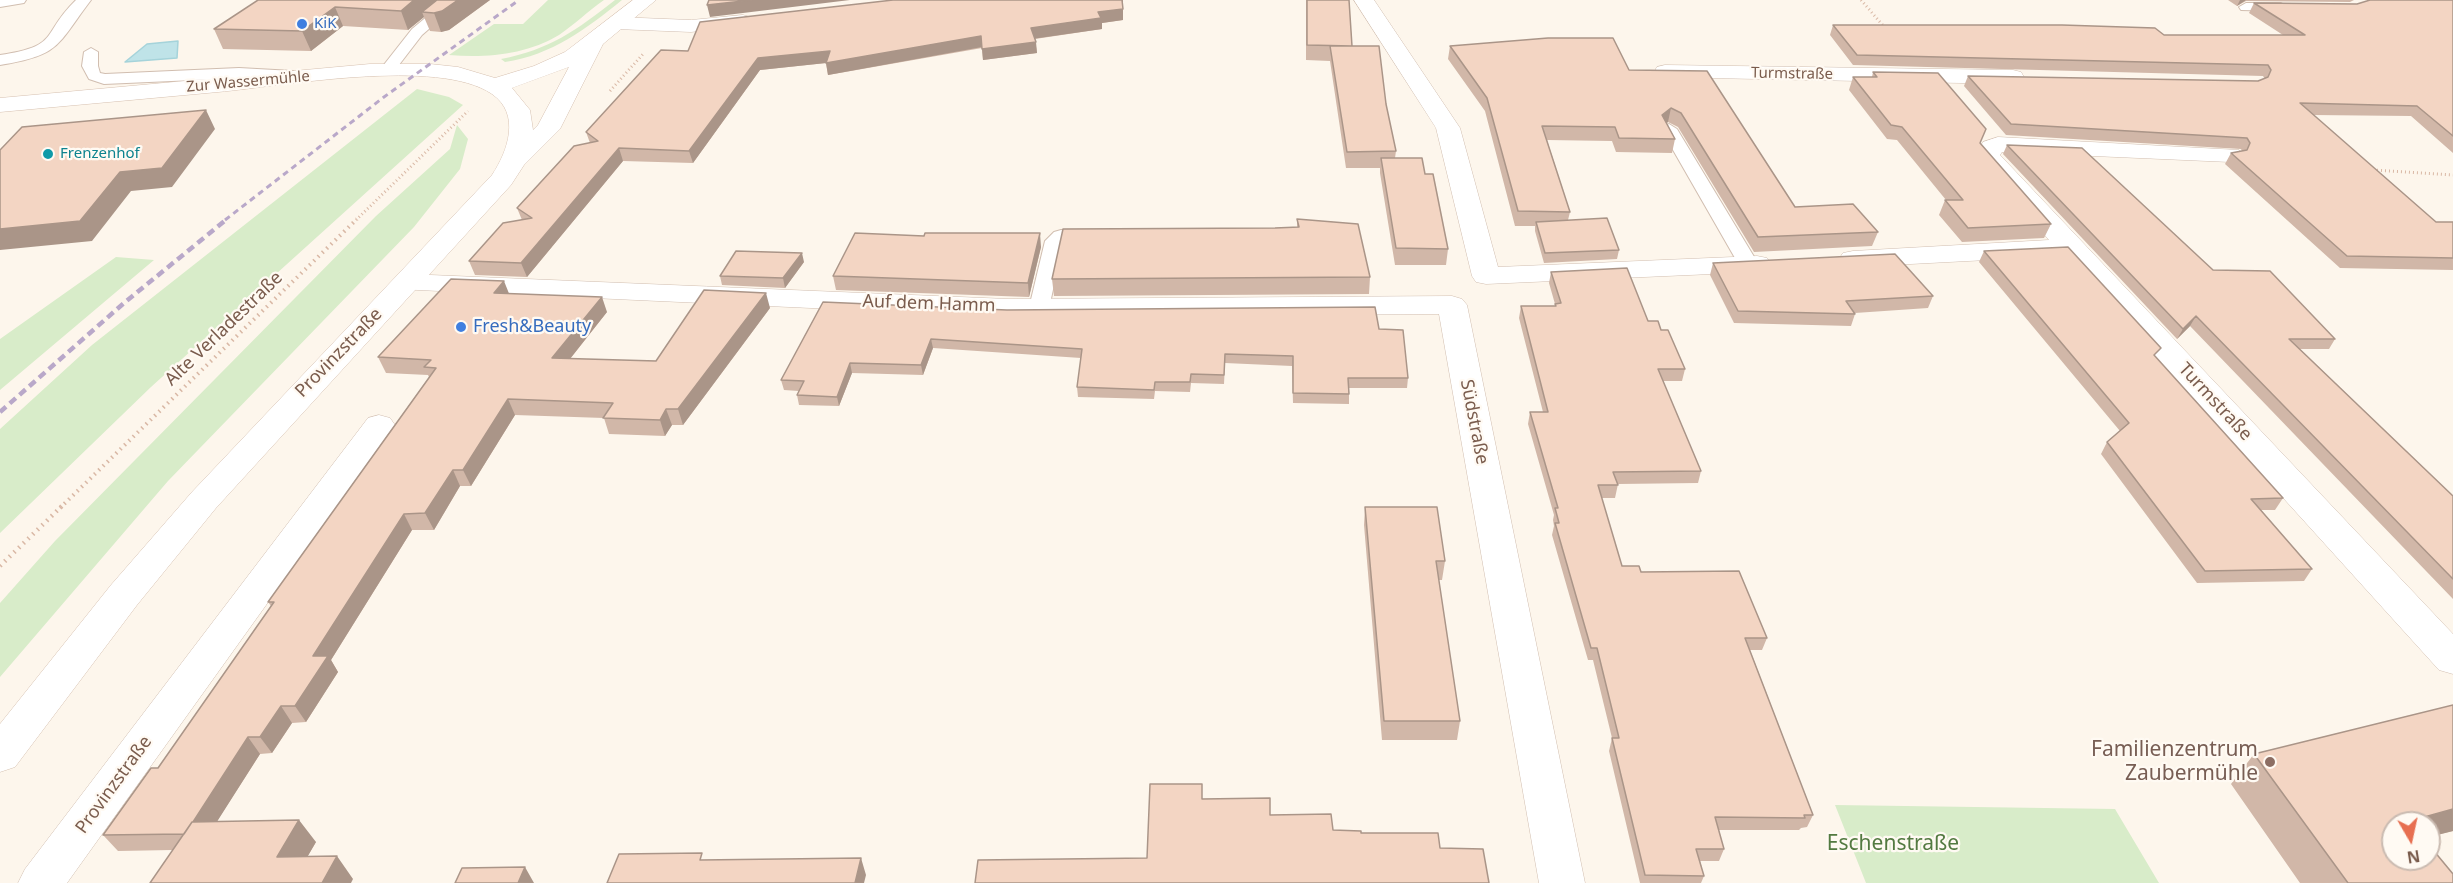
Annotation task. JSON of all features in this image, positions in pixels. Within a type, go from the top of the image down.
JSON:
[{"type":"street","points":[[494,86],[555,66],[593,42],[646,0]]},
{"type":"street","points":[[1364,0],[1448,128],[1458,159],[1486,276]]},
{"type":"street","points":[[616,23],[691,26],[761,19]]},
{"type":"street","points":[[514,162],[548,129],[593,42]]},
{"type":"street","name":"Zur Wassermühle","points":[[0,105],[387,71],[447,73],[471,77],[494,86]]},
{"type":"street","name":"Turmstraße","points":[[1645,72],[2032,77]]},
{"type":"street","points":[[1933,75],[1961,101]]},
{"type":"street","name":"Provinzstraße","points":[[0,755],[124,595],[198,508],[487,198],[514,162],[522,144],[524,126],[514,104],[494,86]]},
{"type":"street","name":"Turmstraße","points":[[2230,155],[1991,136],[1989,152],[1992,162],[2453,659]]},
{"type":"street","points":[[1833,260],[2072,247]]},
{"type":"street","points":[[1452,306],[1486,276],[1785,262]]},
{"type":"street","name":"Auf dem Hamm","points":[[406,283],[1039,308],[1452,306]]},
{"type":"street","name":"Südstraße","points":[[1452,306],[1562,883]]},
{"type":"street","name":"Provinzstraße","points":[[41,883],[379,425]]},
{"type":"lane","points":[[0,3],[19,0]]},
{"type":"lane","points":[[0,60],[31,54],[49,45],[71,11],[84,0]]},
{"type":"lane","points":[[387,71],[417,32],[455,0]]},
{"type":"lane","points":[[2246,7],[2293,7]]},
{"type":"lane","points":[[91,52],[90,66],[94,76],[104,79],[238,73],[300,77]]},
{"type":"lane","points":[[1669,129],[1749,264]]},
{"type":"lane","points":[[1039,308],[1054,241],[1061,236],[1082,236]]},
{"type":"path","points":[[1861,0],[1933,75]]},
{"type":"path","name":"Alte Verladestraße","points":[[0,566],[466,111]]},
{"type":"path","points":[[2362,170],[2453,175]]},
{"type":"green space","points":[[548,0],[604,0],[559,35],[533,47],[506,54],[449,55],[494,24],[523,24]]},
{"type":"green space","points":[[615,0],[622,0],[582,31],[553,47],[522,59],[505,62],[501,59],[534,50],[562,37]]},
{"type":"green space","points":[[417,89],[449,97],[463,105],[151,387],[0,533],[0,429],[92,345]]},
{"type":"green space","points":[[457,125],[468,139],[460,169],[414,227],[168,481],[0,677],[0,603],[55,541],[376,216],[450,149]]},
{"type":"green space","points":[[116,257],[154,260],[0,390],[0,339]]},
{"type":"green space","name":"Eschenstraße","points":[[1835,805],[2115,809],[2159,883],[1866,883]]},
{"type":"water","points":[[178,41],[177,58],[125,62],[147,44]]},
{"type":"building","points":[[258,0],[414,0],[401,11],[335,7],[302,31],[214,29]]},
{"type":"building","points":[[437,0],[458,0],[442,11],[422,12]]},
{"type":"building","points":[[709,0],[752,0],[707,5]]},
{"type":"building","points":[[893,0],[1122,0],[1123,9],[1098,12],[1101,18],[1031,28],[1036,42],[982,49],[981,36],[826,63],[830,51],[758,58],[689,151],[619,148],[521,263],[469,261],[503,223],[532,218],[517,208],[574,146],[598,141],[586,132],[661,50],[688,51],[700,22]]},
{"type":"building","points":[[1307,0],[1349,0],[1352,46],[1307,45]]},
{"type":"building","points":[[2370,0],[2453,0],[2453,136],[2417,106],[2300,103],[2436,222],[2453,222],[2453,258],[2347,256],[2231,153],[2247,150],[2250,143],[2247,138],[2011,124],[1968,76],[2258,81],[2268,77],[2271,70],[2268,65],[1857,55],[1833,25],[2062,25],[2155,28],[2164,35],[2305,35],[2254,3],[2357,4]]},
{"type":"building","points":[[1548,38],[1613,38],[1629,70],[1707,71],[1795,207],[1853,204],[1878,232],[1758,237],[1681,113],[1671,108],[1662,115],[1675,139],[1619,138],[1615,127],[1542,126],[1570,212],[1518,211],[1487,98],[1450,46]]},
{"type":"building","points":[[1330,46],[1379,46],[1386,104],[1396,151],[1347,152]]},
{"type":"building","points":[[1873,72],[1938,73],[1986,129],[1980,143],[2051,224],[1968,228],[1945,200],[1963,200],[1902,127],[1891,125],[1853,77],[1877,77]]},
{"type":"building","points":[[206,110],[162,168],[120,172],[80,221],[0,229],[0,150],[22,127]]},
{"type":"building","points":[[2007,145],[2082,148],[2213,270],[2270,271],[2335,339],[2289,339],[2453,496],[2453,579],[2196,316],[2183,329]]},
{"type":"building","points":[[1381,158],[1422,158],[1425,174],[1433,174],[1448,249],[1396,248]]},
{"type":"building","points":[[1607,218],[1619,250],[1545,253],[1536,222]]},
{"type":"building","points":[[1297,219],[1358,224],[1370,277],[1052,279],[1063,229],[1299,227]]},
{"type":"building","points":[[855,233],[924,236],[925,233],[1040,233],[1028,283],[833,276]]},
{"type":"building","points":[[2068,247],[2161,348],[2154,355],[2283,498],[2251,499],[2312,569],[2205,571],[2107,442],[2129,423],[1984,251]]},
{"type":"building","points":[[736,251],[802,253],[783,278],[720,276]]},
{"type":"building","points":[[1895,254],[1933,296],[1846,301],[1855,314],[1738,311],[1713,263]]},
{"type":"building","points":[[1627,268],[1648,321],[1658,321],[1661,330],[1668,330],[1685,369],[1658,369],[1701,471],[1613,472],[1618,485],[1598,485],[1622,566],[1639,566],[1641,572],[1739,571],[1767,638],[1745,638],[1813,815],[1804,815],[1805,818],[1715,817],[1724,849],[1696,849],[1704,876],[1645,875],[1612,738],[1619,738],[1597,648],[1591,648],[1555,523],[1559,523],[1555,508],[1558,508],[1530,412],[1548,412],[1521,306],[1556,306],[1555,304],[1561,303],[1551,272]]},
{"type":"building","points":[[451,279],[504,281],[494,293],[602,297],[552,358],[656,361],[704,290],[766,293],[678,409],[666,409],[660,420],[603,418],[613,403],[508,399],[463,470],[453,470],[425,513],[404,514],[313,656],[328,656],[295,706],[281,706],[260,737],[248,737],[184,834],[103,835],[151,768],[158,768],[274,602],[268,602],[436,368],[424,367],[431,360],[378,357]]},
{"type":"building","points":[[823,302],[1007,310],[1375,307],[1379,329],[1403,330],[1408,378],[1348,378],[1349,394],[1293,393],[1293,356],[1225,354],[1224,375],[1191,374],[1190,382],[1155,382],[1154,390],[1077,387],[1082,349],[931,339],[921,365],[850,363],[837,397],[797,395],[804,381],[781,380]]},
{"type":"building","points":[[1365,507],[1437,507],[1445,561],[1436,561],[1460,721],[1384,721]]},
{"type":"building","points":[[2453,705],[2453,809],[2441,812],[2381,811],[2381,871],[2441,871],[2441,860],[2453,874],[2453,883],[2348,883],[2254,754]]},
{"type":"building","points":[[1150,784],[1202,784],[1202,799],[1270,798],[1270,815],[1331,814],[1333,830],[1361,831],[1361,833],[1438,833],[1440,848],[1483,849],[1489,883],[975,883],[978,860],[1147,858]]},
{"type":"building","points":[[299,820],[277,857],[337,856],[322,883],[150,883],[192,822]]},
{"type":"building","points":[[702,853],[700,860],[861,858],[855,883],[607,883],[619,854]]},
{"type":"building","points":[[525,867],[518,883],[455,883],[462,868]]},
{"type":"railway","points":[[225,220],[384,97],[519,0]]},
{"type":"railway","points":[[0,412],[124,303],[227,219]]},
{"type":"place","name":"KiK","points":[[302,24]]},
{"type":"place","name":"Frenzenhof","points":[[48,154]]},
{"type":"place","name":"Fresh&Beauty","points":[[461,327]]},
{"type":"place","name":"Familienzentrum Zaubermühle","points":[[2270,762]]}]
